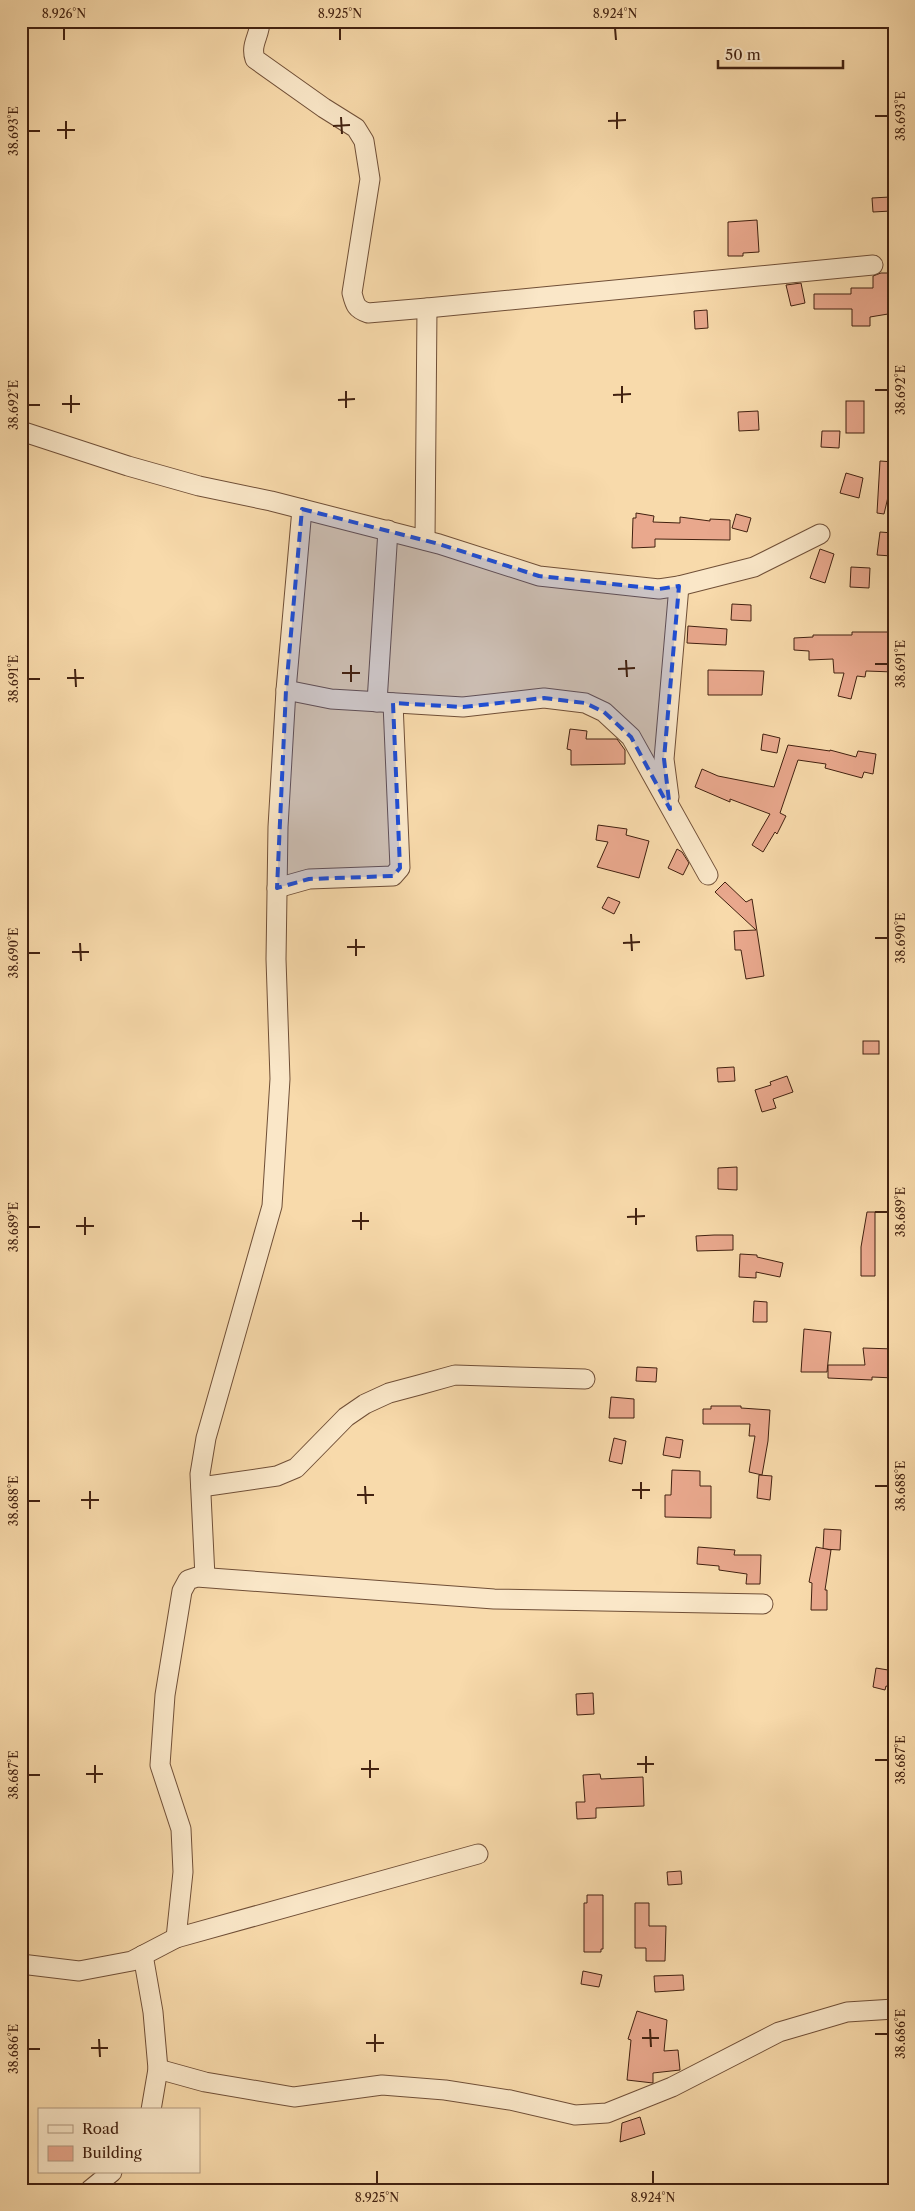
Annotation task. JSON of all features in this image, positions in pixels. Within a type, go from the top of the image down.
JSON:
[{"type":"street","points":[[260,21],[260,29],[253,44],[252,52],[255,59],[324,108],[356,128],[364,141],[370,179],[352,293],[355,305],[360,311],[368,313],[427,308],[872,265]]},
{"type":"street","points":[[424,540],[427,308]]},
{"type":"street","points":[[21,431],[181,481],[388,530],[539,576],[659,589],[679,586],[754,567],[820,534]]},
{"type":"street","points":[[205,1577],[200,1474],[206,1438],[272,1206],[280,1079],[276,959],[278,827],[286,690],[302,509]]},
{"type":"street","points":[[277,888],[309,879],[393,876],[400,868],[385,702],[388,530]]},
{"type":"street","points":[[670,809],[664,758],[679,586]]},
{"type":"street","points":[[286,690],[331,699],[463,707],[544,698],[585,703],[604,712],[631,737],[708,875]]},
{"type":"street","points":[[201,1487],[277,1476],[296,1468],[352,1412],[389,1393],[455,1376],[585,1379]]},
{"type":"street","points":[[176,1938],[183,1864],[181,1829],[160,1764],[165,1695],[182,1591],[188,1580],[205,1577],[494,1599],[763,1604]]},
{"type":"street","points":[[21,1964],[79,1971],[132,1961],[176,1938],[478,1854]]},
{"type":"street","points":[[143,1955],[154,2012],[158,2069],[152,2108]]},
{"type":"street","points":[[158,2069],[205,2082],[294,2097],[382,2085],[445,2090],[510,2100],[575,2115],[607,2113],[672,2087],[779,2032],[847,2012],[894,2009]]},
{"type":"street","points":[[90,2190],[110,2174]]},
{"type":"highlighted area","points":[[302,509],[439,544],[539,576],[659,589],[679,586],[664,759],[670,809],[631,737],[604,712],[585,703],[544,698],[463,707],[393,703],[400,868],[393,876],[383,878],[309,879],[277,888],[286,690]]},
{"type":"building","points":[[890,197],[891,211],[873,212],[872,198]]},
{"type":"building","points":[[757,220],[759,252],[743,253],[743,256],[728,256],[728,222]]},
{"type":"building","points":[[881,273],[894,273],[894,313],[870,317],[870,326],[852,326],[852,309],[814,309],[814,294],[851,294],[851,288],[873,288],[873,276]]},
{"type":"building","points":[[801,283],[805,303],[791,306],[786,285]]},
{"type":"building","points":[[707,310],[708,328],[695,329],[694,311]]},
{"type":"building","points":[[846,401],[864,401],[864,433],[846,433]]},
{"type":"building","points":[[758,411],[759,430],[739,431],[738,412]]},
{"type":"building","points":[[822,431],[840,431],[839,448],[821,447]]},
{"type":"building","points":[[880,461],[894,462],[894,480],[892,480],[884,514],[877,513]]},
{"type":"building","points":[[846,473],[863,478],[859,498],[840,493]]},
{"type":"building","points":[[636,513],[654,516],[653,522],[680,523],[680,517],[710,521],[710,519],[730,520],[730,540],[655,539],[655,547],[632,548],[633,518],[636,518]]},
{"type":"building","points":[[736,514],[751,518],[747,532],[732,528]]},
{"type":"building","points":[[880,532],[893,533],[892,556],[877,555]]},
{"type":"building","points":[[820,549],[834,554],[825,583],[810,578]]},
{"type":"building","points":[[851,567],[870,568],[869,588],[850,587]]},
{"type":"building","points":[[732,604],[751,605],[751,621],[731,620]]},
{"type":"building","points":[[688,626],[727,629],[726,645],[687,643]]},
{"type":"building","points":[[852,632],[892,632],[894,672],[866,671],[865,677],[857,676],[851,699],[838,696],[844,673],[834,673],[833,659],[809,660],[809,651],[794,650],[794,638],[813,637],[813,635],[852,635]]},
{"type":"building","points":[[708,670],[764,671],[762,695],[708,695]]},
{"type":"building","points":[[570,729],[587,731],[586,739],[617,739],[625,750],[625,764],[571,765],[571,750],[567,749]]},
{"type":"building","points":[[763,734],[780,738],[777,753],[761,750]]},
{"type":"building","points":[[788,745],[830,750],[856,757],[858,751],[876,754],[873,774],[864,772],[862,778],[825,768],[826,764],[798,760],[780,813],[786,816],[777,834],[775,832],[763,852],[752,845],[770,814],[730,799],[730,802],[695,787],[702,769],[718,776],[774,787]]},
{"type":"building","points":[[598,825],[627,829],[626,835],[649,841],[639,878],[597,867],[608,842],[596,840]]},
{"type":"building","points":[[677,849],[682,852],[689,863],[683,875],[668,868]]},
{"type":"building","points":[[725,882],[746,902],[752,899],[764,976],[746,979],[741,950],[735,950],[734,931],[756,930],[715,892]]},
{"type":"building","points":[[608,897],[620,902],[614,914],[602,908]]},
{"type":"building","points":[[863,1041],[879,1041],[879,1054],[863,1054]]},
{"type":"building","points":[[734,1067],[735,1081],[718,1082],[717,1068]]},
{"type":"building","points":[[787,1076],[793,1092],[773,1099],[776,1108],[762,1112],[755,1090],[771,1085],[770,1082]]},
{"type":"building","points":[[737,1167],[737,1190],[718,1189],[718,1168]]},
{"type":"building","points":[[867,1212],[875,1212],[875,1276],[861,1276],[861,1247]]},
{"type":"building","points":[[733,1235],[733,1250],[697,1251],[696,1236]]},
{"type":"building","points":[[740,1254],[757,1255],[757,1257],[783,1263],[780,1277],[756,1272],[756,1278],[739,1277]]},
{"type":"building","points":[[754,1301],[767,1302],[767,1322],[753,1322]]},
{"type":"building","points":[[804,1329],[831,1332],[827,1372],[801,1372]]},
{"type":"building","points":[[863,1348],[894,1349],[894,1378],[872,1377],[872,1380],[828,1378],[828,1365],[865,1365]]},
{"type":"building","points":[[637,1367],[657,1368],[656,1382],[636,1381]]},
{"type":"building","points":[[611,1397],[634,1399],[634,1418],[609,1418]]},
{"type":"building","points":[[711,1406],[741,1406],[741,1408],[770,1410],[768,1441],[762,1475],[749,1472],[755,1436],[749,1436],[750,1424],[703,1424],[703,1409],[711,1409]]},
{"type":"building","points":[[666,1437],[683,1440],[680,1458],[663,1455]]},
{"type":"building","points":[[614,1438],[626,1441],[622,1464],[609,1461]]},
{"type":"building","points":[[672,1470],[700,1471],[700,1486],[711,1486],[711,1518],[665,1517],[665,1495],[671,1495]]},
{"type":"building","points":[[759,1475],[772,1476],[770,1500],[757,1498]]},
{"type":"building","points":[[824,1529],[841,1530],[840,1550],[823,1549]]},
{"type":"building","points":[[698,1547],[735,1550],[734,1555],[761,1555],[760,1584],[746,1584],[747,1574],[719,1570],[719,1566],[697,1564]]},
{"type":"building","points":[[816,1547],[831,1550],[825,1590],[827,1590],[827,1610],[811,1610],[812,1583],[809,1582]]},
{"type":"building","points":[[876,1668],[894,1671],[894,1688],[886,1686],[885,1690],[873,1687]]},
{"type":"building","points":[[593,1693],[594,1714],[577,1715],[576,1694]]},
{"type":"building","points":[[600,1774],[601,1779],[643,1777],[644,1806],[596,1808],[596,1818],[577,1819],[576,1802],[585,1802],[583,1775]]},
{"type":"building","points":[[681,1871],[682,1884],[668,1885],[667,1872]]},
{"type":"building","points":[[587,1895],[603,1895],[603,1949],[601,1949],[601,1952],[584,1952],[584,1903],[587,1903]]},
{"type":"building","points":[[635,1903],[649,1903],[649,1926],[666,1926],[665,1961],[646,1961],[646,1948],[635,1948]]},
{"type":"building","points":[[583,1971],[602,1975],[599,1987],[581,1984]]},
{"type":"building","points":[[683,1975],[684,1990],[655,1992],[654,1976]]},
{"type":"building","points":[[637,2011],[667,2020],[664,2051],[678,2050],[680,2070],[653,2073],[653,2083],[627,2080],[631,2040],[628,2039]]},
{"type":"building","points":[[640,2117],[645,2134],[620,2142],[622,2123]]}]
